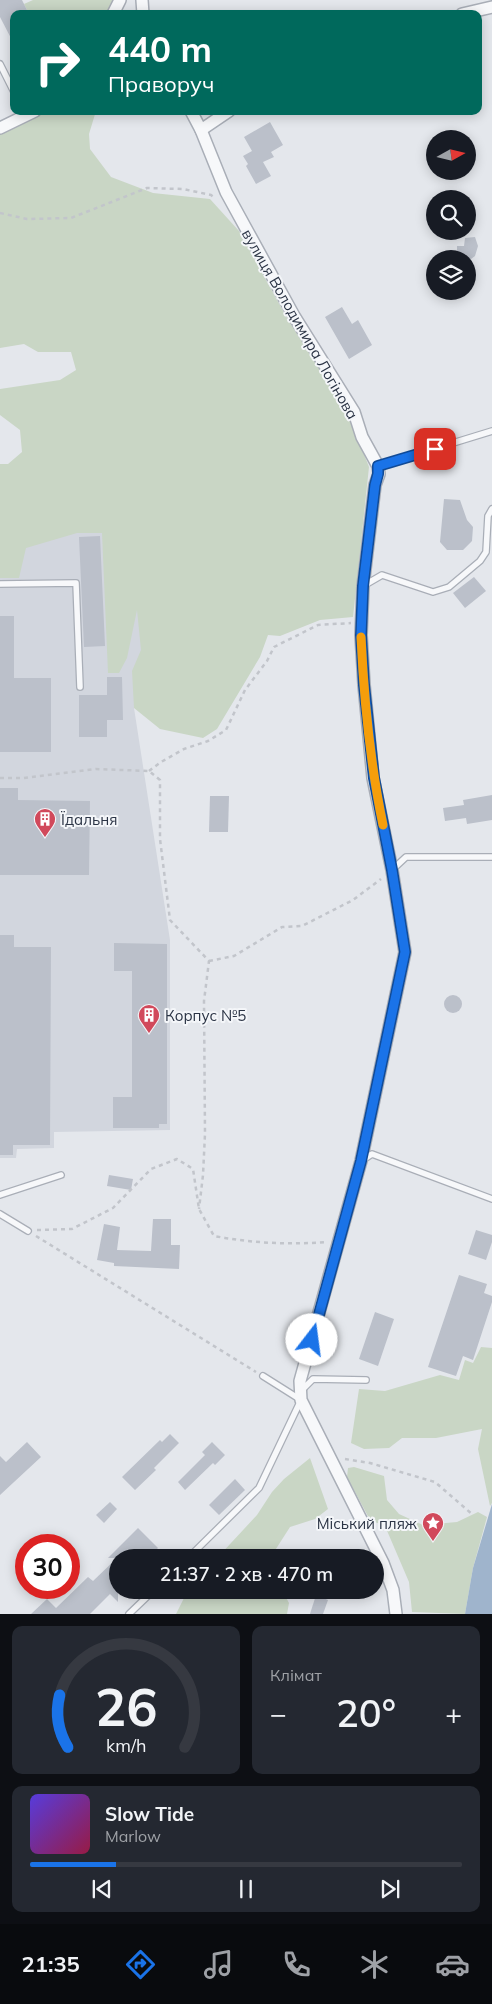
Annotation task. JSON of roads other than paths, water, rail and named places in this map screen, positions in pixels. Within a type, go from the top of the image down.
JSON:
[{"type":"street","points":[[479,10],[492,7]]},
{"type":"street","points":[[0,128],[24,115]]},
{"type":"street","name":"вулиця Володимира Логінова","points":[[193,115],[226,192],[294,316],[354,412],[362,437],[378,466]]},
{"type":"street","points":[[201,130],[223,115]]},
{"type":"street","points":[[378,466],[363,586],[364,685],[374,778],[392,870],[405,952],[361,1161],[300,1381],[301,1396],[384,1563],[393,1590],[396,1614]]},
{"type":"lane","points":[[0,64],[10,84]]},
{"type":"lane","points":[[378,466],[492,431]]},
{"type":"lane","points":[[363,586],[382,575],[433,592],[449,587],[480,561],[486,552],[488,516],[492,509]]},
{"type":"lane","points":[[0,584],[76,583],[80,687]]},
{"type":"lane","points":[[392,870],[406,857],[492,856]]},
{"type":"lane","points":[[361,1161],[372,1154],[492,1199]]},
{"type":"lane","points":[[0,1195],[61,1175]]},
{"type":"lane","points":[[0,1214],[28,1231]]},
{"type":"lane","points":[[263,1376],[301,1396]]},
{"type":"lane","points":[[197,1549],[259,1488],[301,1396],[313,1379],[366,1380]]},
{"type":"lane","points":[[130,1614],[145,1599]]},
{"type":"water","points":[[492,1504],[492,1614],[465,1614],[473,1568]]},
{"type":"place","name":"Їдальня","points":[[45,838]]},
{"type":"place","name":"Корпус №5","points":[[149,1034]]},
{"type":"place","name":"Міський пляж","points":[[433,1542]]}]
